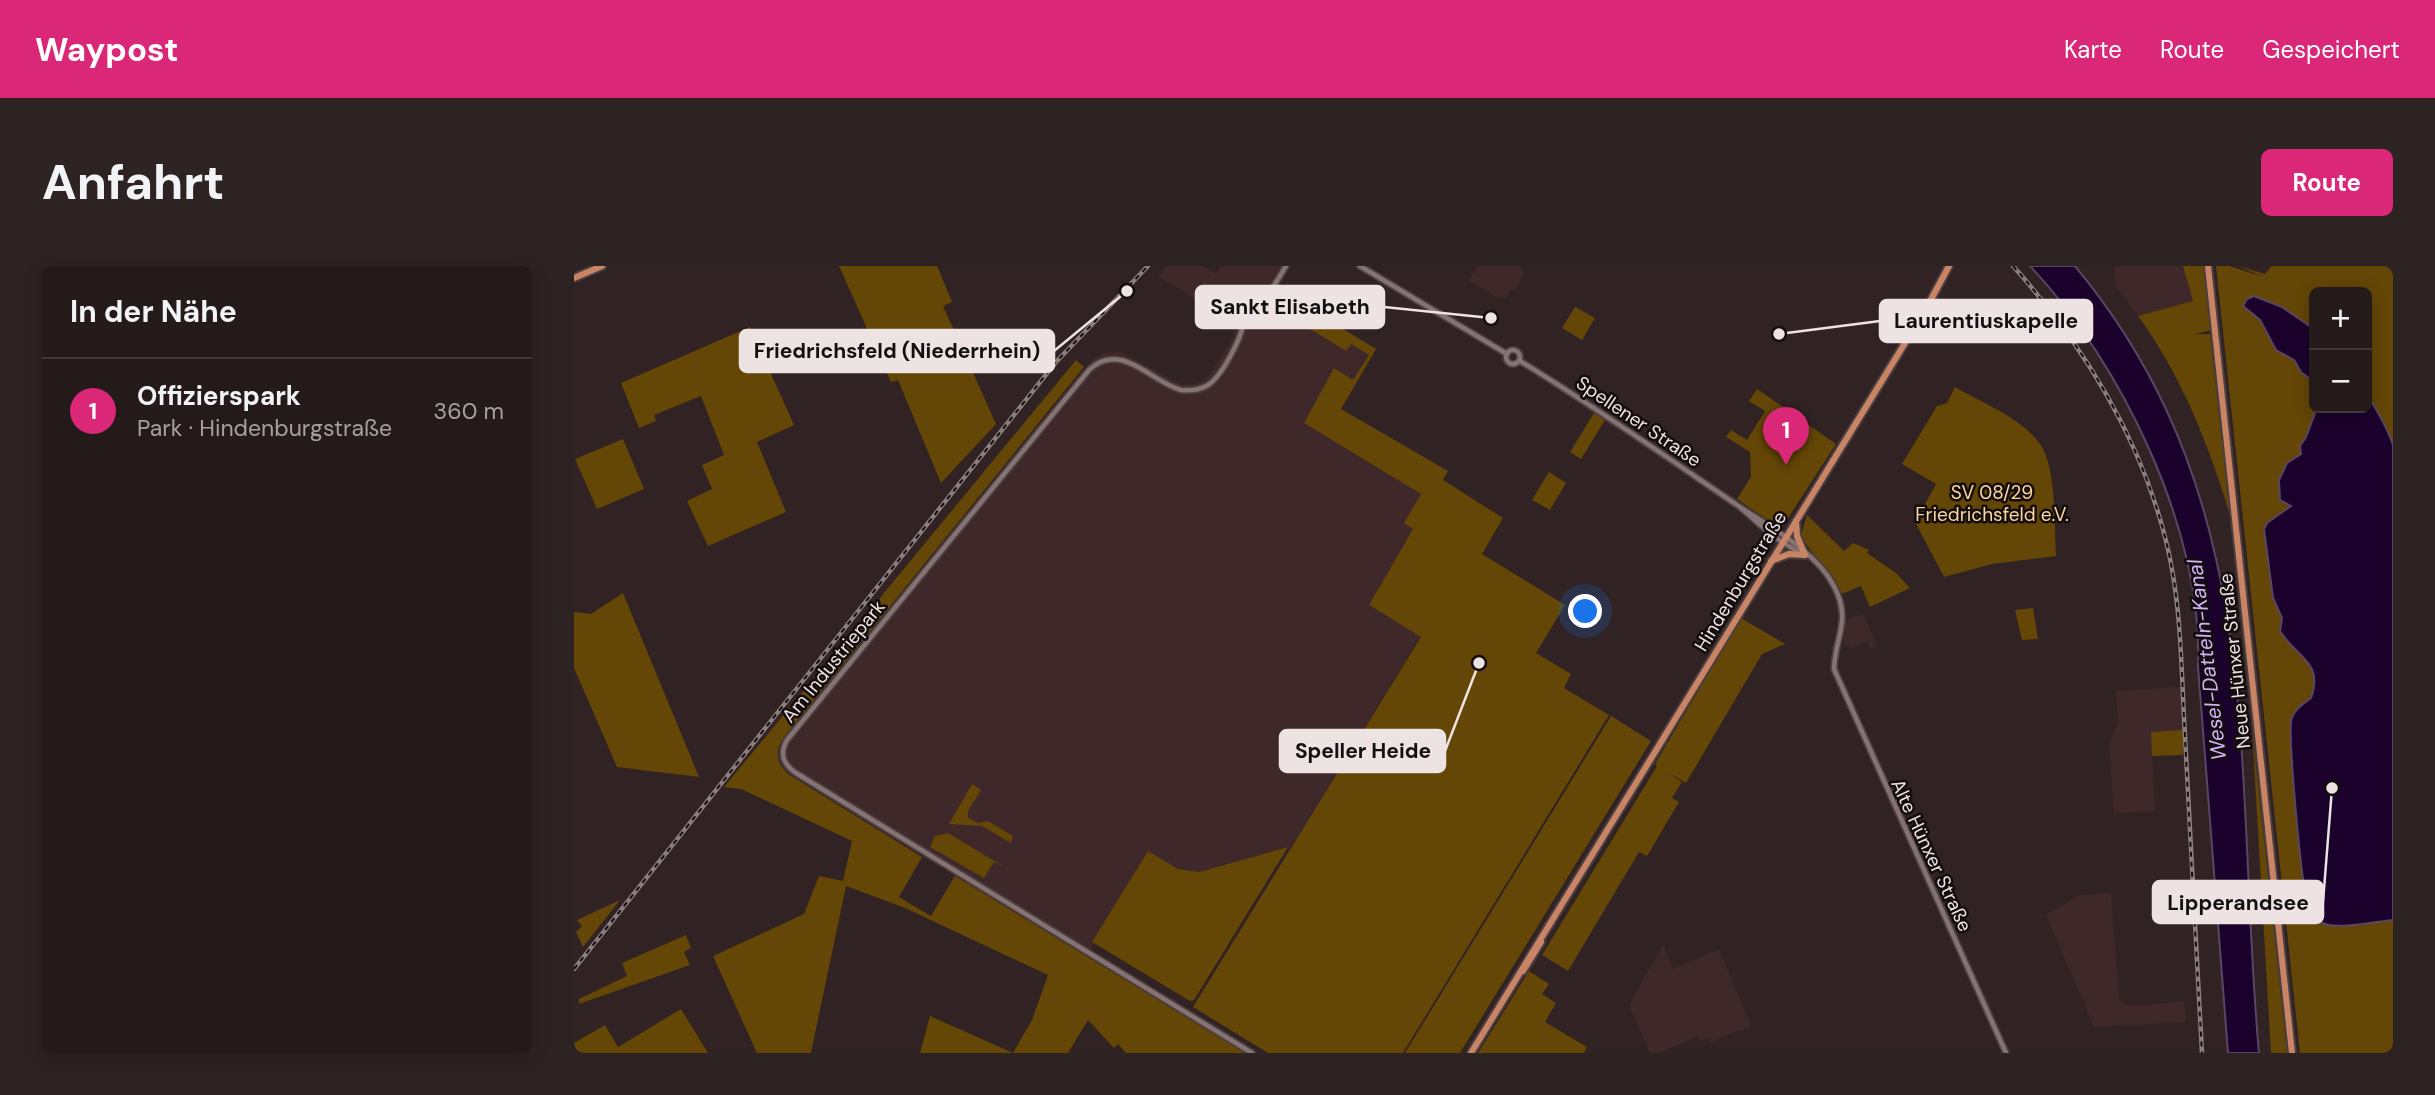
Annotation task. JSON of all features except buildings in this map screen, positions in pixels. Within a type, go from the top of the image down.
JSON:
[{"type":"main road","points":[[574,278],[602,266]]},
{"type":"main road","name":"Hindenburgstraße","points":[[1471,1053],[1528,964],[1557,912],[1927,307],[1949,266]]},
{"type":"main road","name":"Neue Hünxer Straße","points":[[2208,266],[2292,1053]]},
{"type":"main road","points":[[1770,562],[1789,554],[1805,555],[1797,536],[1796,519]]},
{"type":"street","name":"Am Industriepark","points":[[1252,1053],[796,773],[785,764],[782,756],[787,740],[1096,364],[1112,359],[1127,360],[1172,387],[1186,391],[1210,384],[1244,331],[1243,317],[1269,294],[1286,266]]},
{"type":"street","name":"Spellener Straße","points":[[1360,266],[1507,354],[1509,363],[1520,361],[1615,419],[1805,555],[1830,578],[1842,607],[1842,630],[1834,669]]},
{"type":"street","name":"Spellener Straße","points":[[1507,354],[1511,350],[1517,351],[1520,361]]},
{"type":"street","name":"Alte Hünxer Straße","points":[[1834,669],[2006,1053]]},
{"type":"shaded area","points":[[1167,266],[1202,266],[1216,274],[1221,266],[1283,266],[1263,300],[1346,350],[1350,344],[1369,355],[1353,380],[1334,368],[1310,412],[1421,494],[1405,523],[1413,529],[1369,605],[1421,636],[1289,850],[1287,847],[1199,872],[1178,869],[1148,852],[1086,956],[788,774],[777,757],[784,737],[1093,359],[1102,353],[1121,352],[1183,385],[1198,383],[1210,374],[1234,336],[1234,319],[1221,307],[1206,310],[1194,303],[1196,299],[1158,276]]},
{"type":"shaded area","points":[[1478,266],[1521,266],[1523,275],[1516,289],[1510,290],[1506,298],[1496,297],[1469,281]]},
{"type":"shaded area","points":[[2115,266],[2183,266],[2193,301],[2138,316],[2115,285]]},
{"type":"shaded area","points":[[1863,613],[1877,646],[1871,649],[1866,641],[1851,649],[1849,645],[1843,647],[1846,621]]},
{"type":"shaded area","points":[[2181,687],[2183,730],[2151,732],[2155,811],[2114,813],[2109,745],[2118,723],[2116,691]]},
{"type":"shaded area","points":[[2111,893],[2119,999],[2126,1005],[2136,1006],[2184,1001],[2186,1022],[2094,1027],[2046,914],[2081,895]]},
{"type":"shaded area","points":[[1663,945],[1673,969],[1719,949],[1751,1026],[1711,1042],[1709,1038],[1701,1041],[1698,1036],[1660,1053],[1650,1053],[1629,1005]]},
{"type":"green space","points":[[839,266],[937,266],[952,302],[943,306],[996,424],[941,483],[898,380],[891,382]]},
{"type":"green space","points":[[2183,266],[2205,266],[2212,330],[2195,334],[2210,334],[2230,515],[2192,411],[2168,362],[2138,316],[2193,301]]},
{"type":"green space","points":[[2216,266],[2229,266],[2264,277],[2237,266],[2265,274],[2272,266],[2393,266],[2393,1053],[2300,1053]]},
{"type":"green space","points":[[1282,292],[1376,349],[1341,409],[1448,471],[1443,480],[1503,518],[1482,554],[1565,605],[1536,653],[1571,674],[1564,688],[1609,715],[1403,1053],[1268,1053],[1193,1007],[1421,637],[1369,605],[1413,529],[1404,523],[1421,494],[1304,423],[1334,368],[1353,380],[1369,355],[1351,344],[1346,351],[1273,306]]},
{"type":"green space","points":[[1575,307],[1595,318],[1582,340],[1562,328]]},
{"type":"green space","points":[[750,327],[794,425],[757,442],[786,512],[708,546],[687,501],[712,489],[702,465],[724,455],[701,396],[654,415],[656,421],[639,428],[621,383]]},
{"type":"green space","points":[[1076,360],[1084,367],[784,737],[778,752],[779,761],[788,774],[922,857],[899,897],[931,916],[955,876],[1245,1053],[1126,1053],[1118,1044],[1114,1048],[1088,1020],[1068,1053],[1013,1053],[1032,1020],[1048,975],[905,908],[846,886],[811,1053],[757,1053],[713,956],[804,914],[819,876],[843,881],[852,841],[741,789],[724,787]]},
{"type":"green space","name":"SV 08/29 Friedrichsfeld e.V.","points":[[1955,387],[2023,426],[2040,444],[2052,482],[2056,556],[1992,564],[1944,577],[1915,522],[1936,484],[1902,464],[1937,406],[1947,403]]},
{"type":"green space","points":[[1757,389],[1836,444],[1783,526],[1766,519],[1737,499],[1751,477],[1750,452],[1726,437],[1731,430],[1747,440],[1765,411],[1749,401]]},
{"type":"green space","points":[[1594,413],[1605,420],[1581,459],[1570,452]]},
{"type":"green space","points":[[623,439],[644,489],[597,509],[575,459]]},
{"type":"green space","points":[[1549,472],[1566,483],[1550,510],[1532,500]]},
{"type":"green space","points":[[1807,515],[1844,551],[1853,543],[1869,550],[1867,553],[1896,573],[1910,588],[1870,607],[1861,586],[1842,594],[1801,535]]},
{"type":"green space","points":[[623,593],[699,777],[617,767],[574,668],[574,612],[591,614]]},
{"type":"green space","points":[[2033,608],[2038,639],[2022,640],[2015,610]]},
{"type":"green space","points":[[1741,618],[1785,644],[1762,654],[1686,783],[1667,772],[1682,782],[1672,798],[1679,802],[1647,856],[1639,852],[1568,971],[1542,955],[1657,766],[1655,764]]},
{"type":"green space","points":[[1611,716],[1651,741],[1460,1053],[1405,1053]]},
{"type":"green space","points":[[2252,729],[2287,1053],[2271,1053]]},
{"type":"green space","points":[[2183,730],[2183,755],[2152,756],[2151,732]]},
{"type":"green space","points":[[972,784],[981,790],[968,811],[968,818],[978,823],[988,821],[1013,836],[1011,843],[982,826],[949,824]]},
{"type":"green space","points":[[948,833],[1003,865],[1002,866],[994,862],[984,878],[930,847],[935,836]]},
{"type":"green space","points":[[1288,847],[1194,1000],[1190,1001],[1092,942],[1148,851],[1178,869],[1199,872]]},
{"type":"green space","points":[[620,900],[583,947],[576,932],[582,926],[577,920]]},
{"type":"green space","points":[[686,935],[691,948],[684,952],[690,965],[579,1004],[579,999],[627,976],[622,963]]},
{"type":"green space","points":[[1529,971],[1549,984],[1542,994],[1556,1003],[1545,1022],[1587,1047],[1584,1053],[1478,1053]]},
{"type":"green space","points":[[681,1009],[708,1053],[577,1053],[574,1043],[605,1025],[618,1047]]},
{"type":"green space","points":[[930,1016],[1013,1053],[920,1053]]},
{"type":"water","name":"Wesel-Datteln-Kanal","points":[[2030,266],[2075,266],[2138,356],[2183,448],[2212,544],[2231,641],[2241,741],[2259,1053],[2228,1053],[2196,614],[2187,560],[2171,506],[2125,399],[2064,305]]},
{"type":"water","points":[[2254,296],[2282,307],[2309,326],[2309,378],[2301,372],[2294,360],[2276,350],[2260,320],[2243,306],[2247,299]]},
{"type":"water","points":[[2372,402],[2393,445],[2393,920],[2355,925],[2325,924],[2310,910],[2303,877],[2291,721],[2296,710],[2311,698],[2314,676],[2306,661],[2280,631],[2282,618],[2273,598],[2264,529],[2267,523],[2291,506],[2280,500],[2279,480],[2287,463],[2301,454],[2300,446],[2315,413],[2372,413]]},
{"type":"railway","points":[[574,969],[1056,362],[1148,266]]},
{"type":"railway","points":[[2013,266],[2063,328],[2106,394],[2141,466],[2166,541],[2180,638],[2202,1053]]},
{"type":"place","name":"Friedrichsfeld (Niederrhein)","points":[[1127,291]]},
{"type":"place","name":"Sankt Elisabeth","points":[[1491,318]]},
{"type":"place","name":"Laurentiuskapelle","points":[[1779,334]]},
{"type":"place","name":"Offizierspark","points":[[1786,465]]},
{"type":"place","name":"Speller Heide","points":[[1479,663]]},
{"type":"place","name":"Lipperandsee","points":[[2332,788]]}]
